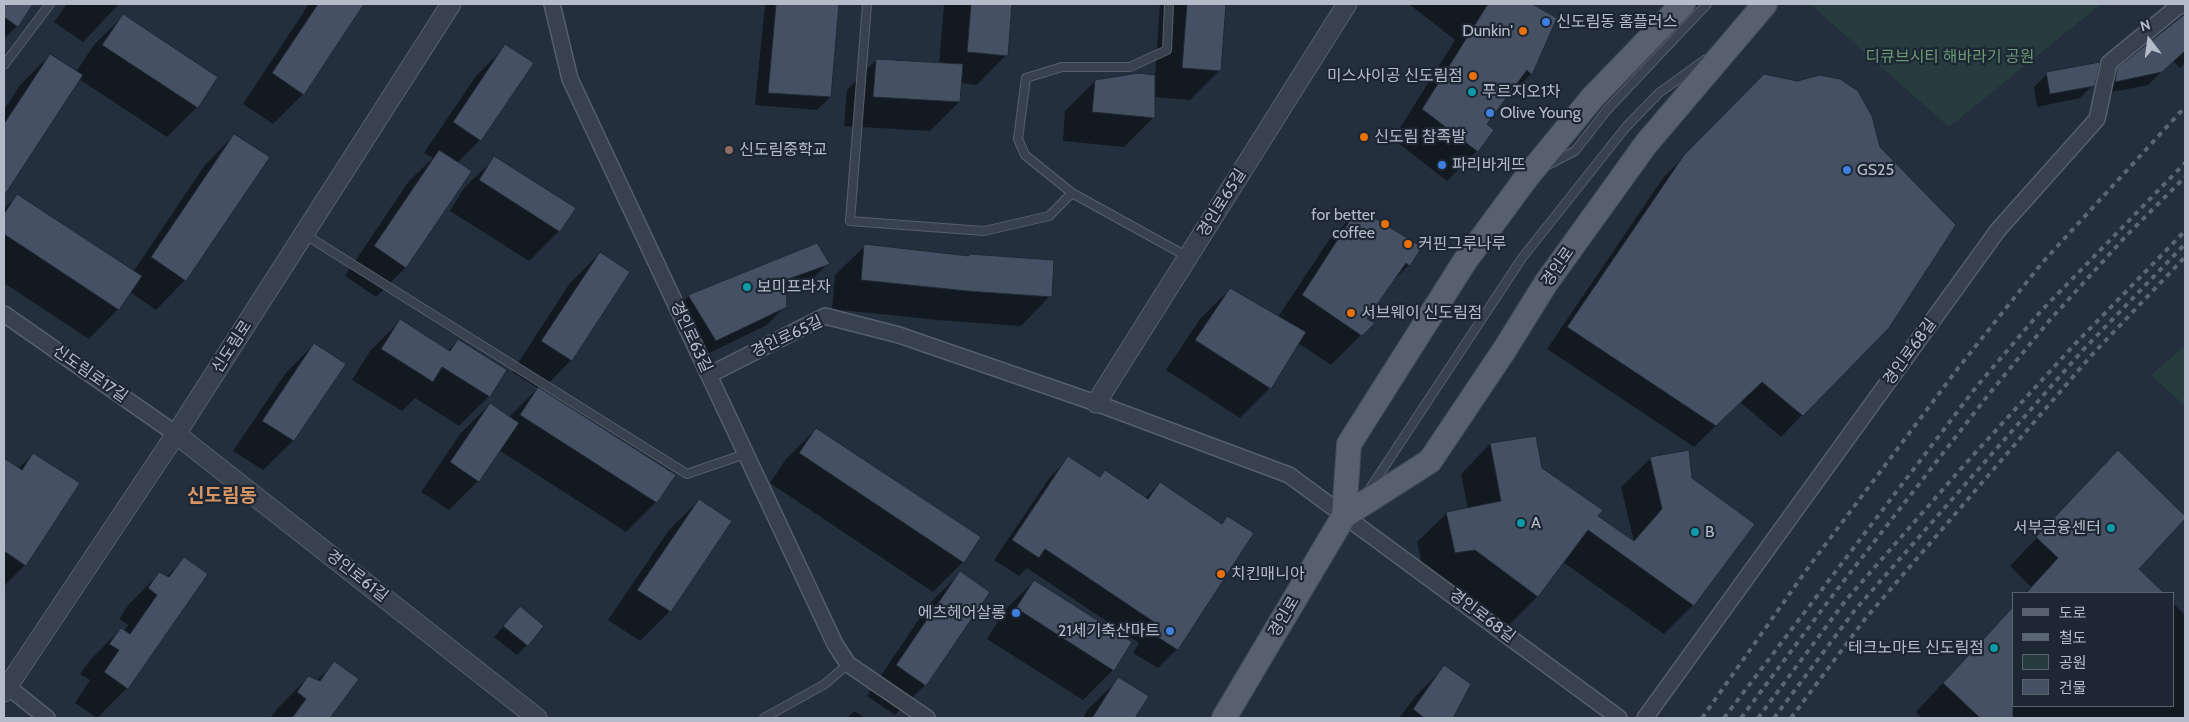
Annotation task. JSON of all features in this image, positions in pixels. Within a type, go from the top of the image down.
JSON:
[{"type":"main road","name":"경인로","points":[[1351,511],[1349,444],[1465,261],[1527,177],[1593,97],[1683,4]]},
{"type":"main road","name":"경인로","points":[[1224,718],[1351,511],[1430,461],[1505,349],[1546,283],[1635,160],[1765,4]]},
{"type":"street","name":"신도림로","points":[[47,718],[6,689],[176,434],[451,4]]},
{"type":"street","name":"경인로63길","points":[[552,4],[570,79],[835,644],[848,664],[927,718]]},
{"type":"street","name":"경인로65길","points":[[1096,403],[1347,4]]},
{"type":"street","name":"경인로68길","points":[[1645,718],[1998,230],[2097,119],[2109,63],[2176,8],[2185,4]]},
{"type":"street","name":"신도림로17길","points":[[4,314],[176,434]]},
{"type":"street","name":"경인로65길","points":[[709,375],[825,316],[899,335],[1096,403],[1289,475],[1351,511]]},
{"type":"street","name":"경인로61길","points":[[176,434],[537,718]]},
{"type":"street","name":"경인로68길","points":[[1351,511],[1404,558],[1619,718]]},
{"type":"lane","points":[[4,65],[50,4]]},
{"type":"lane","points":[[867,4],[850,221],[984,231],[1048,216],[1072,193]]},
{"type":"lane","points":[[1169,4],[1167,50],[1130,67],[1062,67],[1026,78],[1018,139],[1025,155],[1072,193],[1188,257]]},
{"type":"lane","points":[[1527,177],[1575,150],[1607,110],[1707,4]]},
{"type":"lane","points":[[1351,511],[1522,258],[1626,127],[1658,93],[1738,35]]},
{"type":"lane","points":[[304,234],[688,474],[745,454]]},
{"type":"lane","points":[[764,718],[825,684],[848,664]]},
{"type":"green space","name":"디큐브시티 해바라기 공원","points":[[1810,4],[2101,4],[1949,127]]},
{"type":"green space","points":[[2185,346],[2185,406],[2151,375]]},
{"type":"building","points":[[4,4],[33,4],[18,27],[4,17]]},
{"type":"building","points":[[318,4],[364,4],[304,95],[272,73]]},
{"type":"building","points":[[776,4],[839,4],[831,97],[768,93]]},
{"type":"building","points":[[971,4],[1012,4],[1008,56],[967,52]]},
{"type":"building","points":[[1187,4],[1226,4],[1221,71],[1182,68]]},
{"type":"building","name":"푸르지오1차","points":[[1488,4],[1532,4],[1557,18],[1532,75],[1527,70],[1487,124],[1494,130],[1478,152],[1422,109]]},
{"type":"building","points":[[123,14],[218,77],[198,108],[102,45]]},
{"type":"building","points":[[2185,14],[2185,51],[2162,72],[2115,82],[2117,68]]},
{"type":"building","points":[[505,44],[534,63],[481,141],[453,122]]},
{"type":"building","points":[[50,54],[83,75],[4,196],[4,124]]},
{"type":"building","points":[[876,59],[963,64],[960,102],[873,97]]},
{"type":"building","points":[[2100,62],[2095,86],[2050,94],[2046,72]]},
{"type":"building","points":[[1138,73],[1155,75],[1155,118],[1092,112],[1095,80]]},
{"type":"building","points":[[1764,74],[1797,81],[1820,75],[1840,79],[1858,91],[1872,116],[1880,147],[1956,225],[1889,328],[1803,416],[1762,382],[1716,426],[1567,327],[1684,155]]},
{"type":"building","points":[[234,134],[270,157],[186,281],[151,257]]},
{"type":"building","points":[[439,150],[472,171],[406,268],[374,246]]},
{"type":"building","points":[[494,156],[576,208],[560,232],[479,180]]},
{"type":"building","points":[[17,194],[142,276],[119,310],[4,234],[4,214]]},
{"type":"building","points":[[1358,208],[1422,247],[1410,266],[1406,263],[1367,319],[1375,323],[1362,336],[1302,295]]},
{"type":"building","name":"보미프라자","points":[[817,243],[830,264],[786,280],[787,307],[716,341],[688,295]]},
{"type":"building","points":[[864,244],[969,256],[969,254],[1054,260],[1052,297],[967,291],[861,280]]},
{"type":"building","points":[[600,252],[630,272],[572,361],[541,341]]},
{"type":"building","points":[[1230,288],[1306,332],[1271,389],[1195,340]]},
{"type":"building","points":[[400,319],[450,351],[458,339],[507,370],[490,397],[442,367],[433,382],[381,349]]},
{"type":"building","points":[[314,343],[346,364],[294,441],[262,421]]},
{"type":"building","points":[[538,387],[676,475],[657,503],[520,415]]},
{"type":"building","points":[[490,403],[519,423],[479,482],[450,462]]},
{"type":"building","points":[[816,428],[981,537],[964,563],[799,453]]},
{"type":"building","points":[[1536,436],[1542,468],[1603,510],[1598,516],[1634,541],[1662,509],[1650,457],[1689,450],[1692,478],[1755,524],[1694,606],[1588,530],[1538,597],[1475,550],[1455,553],[1446,512],[1501,501],[1490,443]]},
{"type":"building","name":"서부금융센터","points":[[2118,450],[2185,516],[2185,519],[2139,569],[2163,592],[2027,592],[2058,558],[2036,537]]},
{"type":"building","points":[[33,453],[80,483],[26,566],[4,551],[4,458],[22,470]]},
{"type":"building","points":[[1068,456],[1100,477],[1105,470],[1148,499],[1160,482],[1222,524],[1227,516],[1254,533],[1178,650],[1151,633],[1157,624],[1045,549],[1039,558],[1012,540]]},
{"type":"building","points":[[699,499],[732,521],[671,612],[637,590]]},
{"type":"building","points":[[184,557],[208,574],[128,689],[104,672],[119,650],[109,644],[121,628],[130,634],[157,595],[148,588],[159,572],[169,577]]},
{"type":"building","points":[[960,571],[990,592],[926,686],[896,665]]},
{"type":"building","points":[[1034,580],[1132,642],[1114,671],[1016,608]]},
{"type":"building","points":[[520,606],[544,626],[528,646],[503,626]]},
{"type":"building","points":[[2012,608],[2013,718],[1980,718],[1943,683]]},
{"type":"building","points":[[334,661],[359,679],[330,718],[292,718],[306,699],[297,692],[308,676],[320,681]]},
{"type":"building","points":[[1444,665],[1471,684],[1453,718],[1424,718],[1413,709]]},
{"type":"building","points":[[1118,677],[1149,696],[1135,718],[1092,718]]},
{"type":"railway","points":[[1702,718],[1810,565],[1959,367],[2042,263],[2185,107]]},
{"type":"railway","points":[[1724,718],[1977,386],[2041,311],[2185,163]]},
{"type":"railway","points":[[1741,718],[1836,591],[1989,394],[2049,321],[2126,236],[2185,177]]},
{"type":"railway","points":[[1758,718],[1846,600],[1966,463],[2075,344],[2185,231]]},
{"type":"railway","points":[[1774,718],[1855,610],[2083,350],[2185,244]]},
{"type":"railway","points":[[1791,718],[1865,619],[2090,357],[2185,257]]},
{"type":"place","name":"신도림동 홈플러스","points":[[1546,22]]},
{"type":"place","name":"Dunkin'","points":[[1523,31]]},
{"type":"place","name":"미스사이공 신도림점","points":[[1473,76]]},
{"type":"place","name":"푸르지오1차","points":[[1472,92]]},
{"type":"place","name":"Olive Young","points":[[1490,113]]},
{"type":"place","name":"신도림 참족발","points":[[1364,137]]},
{"type":"place","name":"신도림중학교","points":[[729,150]]},
{"type":"place","name":"파리바게뜨","points":[[1442,165]]},
{"type":"place","name":"GS25","points":[[1847,170]]},
{"type":"place","name":"for better coffee","points":[[1385,224]]},
{"type":"place","name":"커핀그루나루","points":[[1408,244]]},
{"type":"place","name":"보미프라자","points":[[747,287]]},
{"type":"place","name":"서브웨이 신도림점","points":[[1351,313]]},
{"type":"place","name":"A","points":[[1521,523]]},
{"type":"place","name":"서부금융센터","points":[[2111,528]]},
{"type":"place","name":"B","points":[[1695,532]]},
{"type":"place","name":"치킨매니아","points":[[1221,574]]},
{"type":"place","name":"에츠헤어살롱","points":[[1016,613]]},
{"type":"place","name":"21세기축산마트","points":[[1170,631]]},
{"type":"place","name":"테크노마트 신도림점","points":[[1994,648]]},
{"type":"district","name":"신도림동","points":[[222,496]]}]
